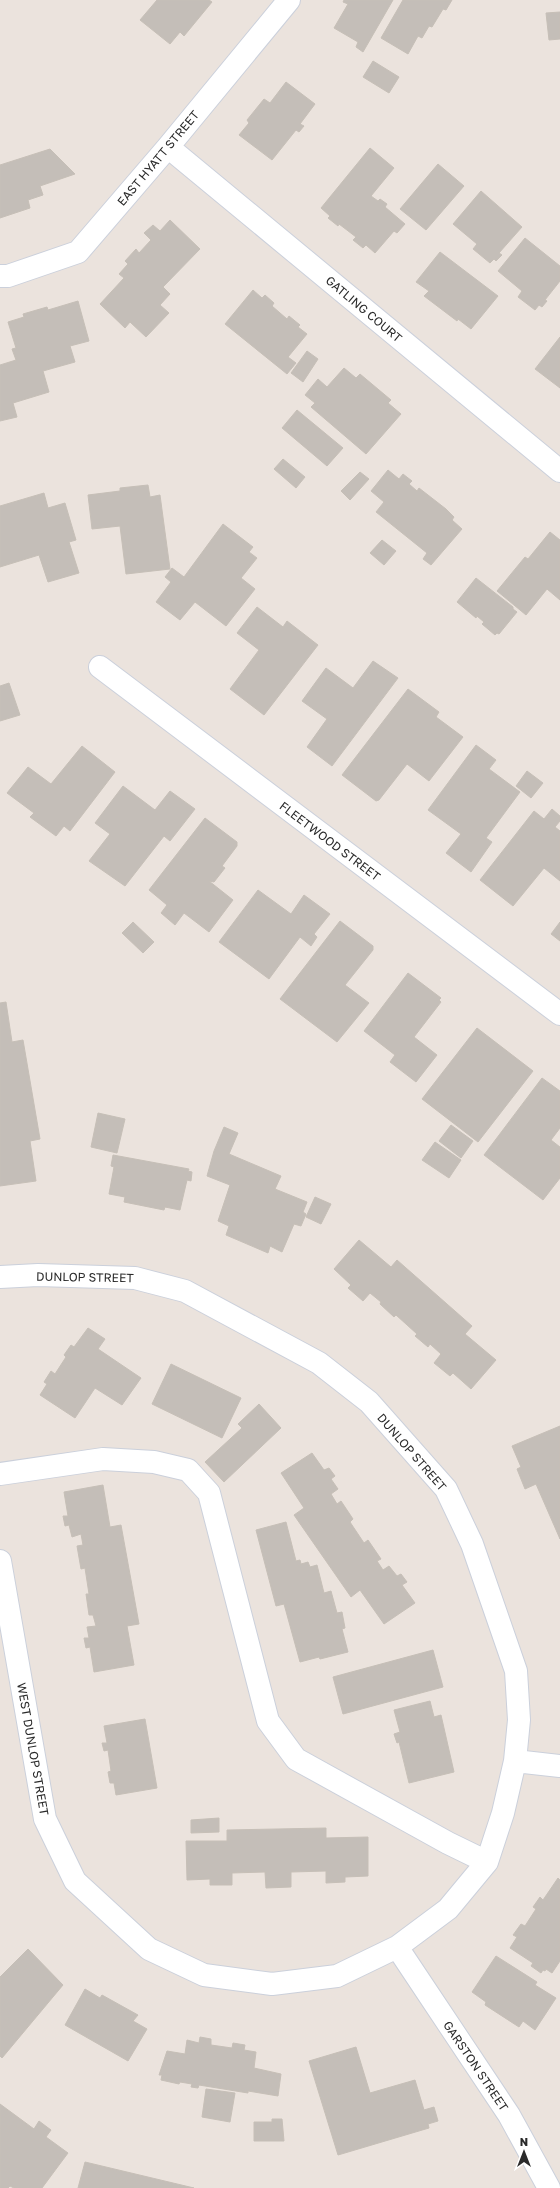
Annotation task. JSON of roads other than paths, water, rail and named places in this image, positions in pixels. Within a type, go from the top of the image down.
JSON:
[{"type":"street","name":"EAST HYATT STREET","points":[[0,276],[8,276],[78,252],[168,147],[289,0]]},
{"type":"street","name":"GATLING COURT","points":[[168,147],[560,471]]},
{"type":"street","name":"FLEETWOOD STREET","points":[[100,667],[560,1014]]},
{"type":"street","name":"DUNLOP STREET","points":[[0,1278],[38,1276],[135,1278],[185,1291],[319,1362],[369,1402],[446,1489],[472,1544],[516,1671],[519,1720],[515,1761],[503,1813],[487,1862],[448,1910],[397,1947]]},
{"type":"street","points":[[0,1474],[103,1459],[154,1462],[188,1470],[209,1493],[268,1721],[296,1759],[448,1843],[487,1862]]},
{"type":"street","name":"WEST DUNLOP STREET","points":[[0,1561],[45,1819],[75,1881],[149,1949],[204,1975],[272,1984],[337,1976],[397,1947]]},
{"type":"street","points":[[515,1761],[560,1766]]},
{"type":"street","name":"GARSTON STREET","points":[[397,1947],[509,2115],[549,2188]]}]
